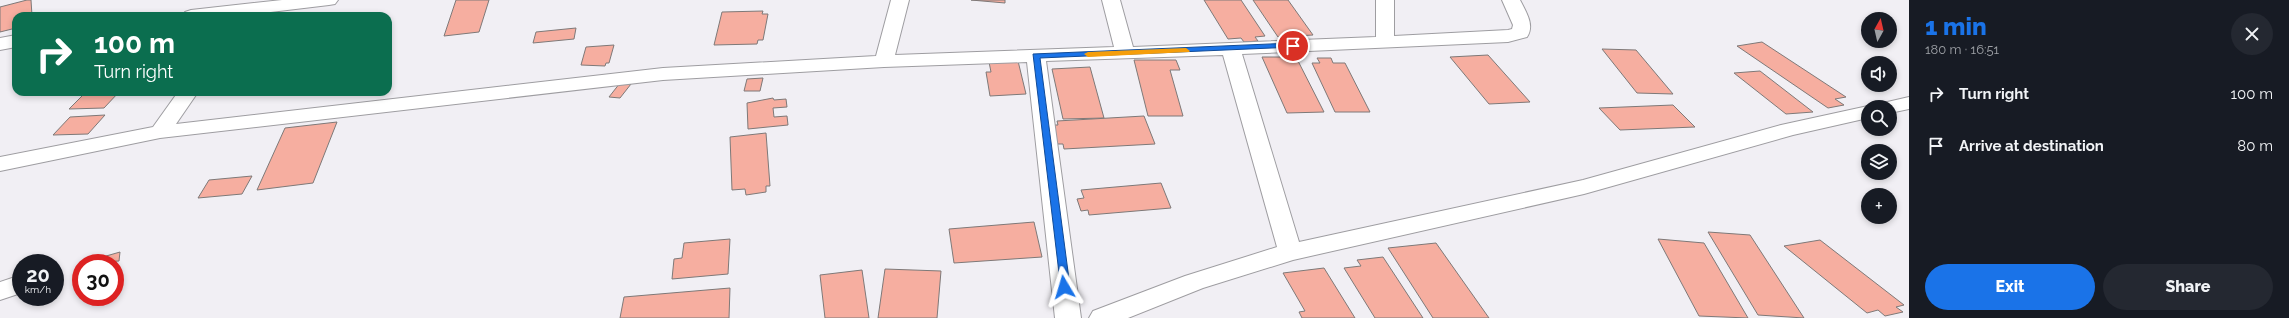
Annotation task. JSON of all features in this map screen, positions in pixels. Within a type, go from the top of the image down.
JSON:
[{"type":"street","points":[[218,12],[329,0]]},
{"type":"street","points":[[884,61],[900,0]]},
{"type":"street","points":[[1111,0],[1125,53]]},
{"type":"street","points":[[1385,0],[1385,40]]},
{"type":"street","points":[[0,164],[160,132],[663,74],[884,61],[1231,49],[1385,40],[1508,36],[1520,33],[1522,26],[1511,0]]},
{"type":"street","points":[[0,44],[12,42]]},
{"type":"street","points":[[1231,49],[1290,252]]},
{"type":"street","points":[[1036,56],[1068,318]]},
{"type":"street","points":[[160,132],[185,96]]},
{"type":"street","points":[[1897,106],[1909,103]]},
{"type":"street","points":[[1102,318],[1194,282],[1290,252],[1584,187],[1789,130],[1861,114]]},
{"type":"street","points":[[0,291],[12,287]]},
{"type":"building","points":[[31,0],[32,12],[12,12],[12,29],[0,32],[0,7]]},
{"type":"building","points":[[456,0],[489,0],[479,32],[444,36]]},
{"type":"building","points":[[971,0],[1005,0],[1005,3]]},
{"type":"building","points":[[1204,0],[1241,0],[1265,36],[1255,37],[1258,41],[1244,42],[1241,38],[1228,39]]},
{"type":"building","points":[[1253,0],[1288,0],[1313,35],[1278,37]]},
{"type":"building","points":[[763,11],[762,14],[768,14],[763,40],[758,40],[757,44],[714,45],[722,12]]},
{"type":"building","points":[[576,28],[574,39],[533,43],[536,32]]},
{"type":"building","points":[[1762,42],[1846,97],[1835,99],[1844,105],[1828,108],[1737,46]]},
{"type":"building","points":[[614,45],[609,63],[606,63],[605,66],[581,65],[586,47]]},
{"type":"building","points":[[1602,49],[1636,50],[1673,94],[1637,93]]},
{"type":"building","points":[[1488,55],[1530,102],[1489,104],[1450,57]]},
{"type":"building","points":[[1262,57],[1296,57],[1324,112],[1287,113]]},
{"type":"building","points":[[1317,58],[1331,58],[1333,63],[1345,63],[1370,112],[1335,112],[1312,63],[1320,63]]},
{"type":"building","points":[[1134,60],[1176,60],[1180,70],[1170,70],[1183,116],[1148,116]]},
{"type":"building","points":[[1018,61],[1026,94],[990,96],[986,72],[991,72],[989,62]]},
{"type":"building","points":[[1090,67],[1104,118],[1063,119],[1052,69]]},
{"type":"building","points":[[1760,71],[1813,112],[1786,114],[1734,73]]},
{"type":"building","points":[[763,78],[760,91],[744,91],[747,79]]},
{"type":"building","points":[[620,83],[631,84],[620,98],[609,97]]},
{"type":"building","points":[[82,96],[115,96],[104,108],[69,109]]},
{"type":"building","points":[[773,98],[774,100],[786,99],[787,107],[773,108],[774,117],[787,116],[788,125],[748,129],[747,103]]},
{"type":"building","points":[[1673,105],[1695,127],[1620,130],[1599,108]]},
{"type":"building","points":[[105,115],[88,134],[53,135],[70,117]]},
{"type":"building","points":[[1144,116],[1155,144],[1064,149],[1063,144],[1054,144],[1050,125],[1058,125],[1057,121]]},
{"type":"building","points":[[337,122],[313,183],[257,190],[285,128]]},
{"type":"building","points":[[766,133],[770,186],[766,186],[766,192],[746,195],[745,189],[732,190],[730,137]]},
{"type":"building","points":[[252,176],[242,194],[198,198],[209,180]]},
{"type":"building","points":[[1161,183],[1171,208],[1089,215],[1088,210],[1081,211],[1077,199],[1084,198],[1081,190]]},
{"type":"building","points":[[1034,222],[1042,257],[954,263],[949,229]]},
{"type":"building","points":[[1708,232],[1750,235],[1804,318],[1758,315]]},
{"type":"building","points":[[730,239],[728,274],[672,279],[674,259],[682,258],[684,243]]},
{"type":"building","points":[[1658,239],[1704,243],[1748,318],[1699,316]]},
{"type":"building","points":[[1820,240],[1904,305],[1896,307],[1903,312],[1885,316],[1878,310],[1867,313],[1784,246]]},
{"type":"building","points":[[1436,243],[1489,318],[1433,318],[1388,248]]},
{"type":"building","points":[[1383,257],[1423,318],[1375,318],[1344,268],[1361,266],[1357,260]]},
{"type":"building","points":[[1324,268],[1355,318],[1302,318],[1299,312],[1305,311],[1283,273]]},
{"type":"building","points":[[885,269],[941,271],[937,318],[878,318]]},
{"type":"building","points":[[862,270],[869,318],[825,318],[820,275]]},
{"type":"building","points":[[730,288],[729,318],[620,318],[624,297]]},
{"type":"slow traffic","points":[[1088,54],[1186,51]]},
{"type":"route","points":[[1064,287],[1036,56],[1293,46]]}]
